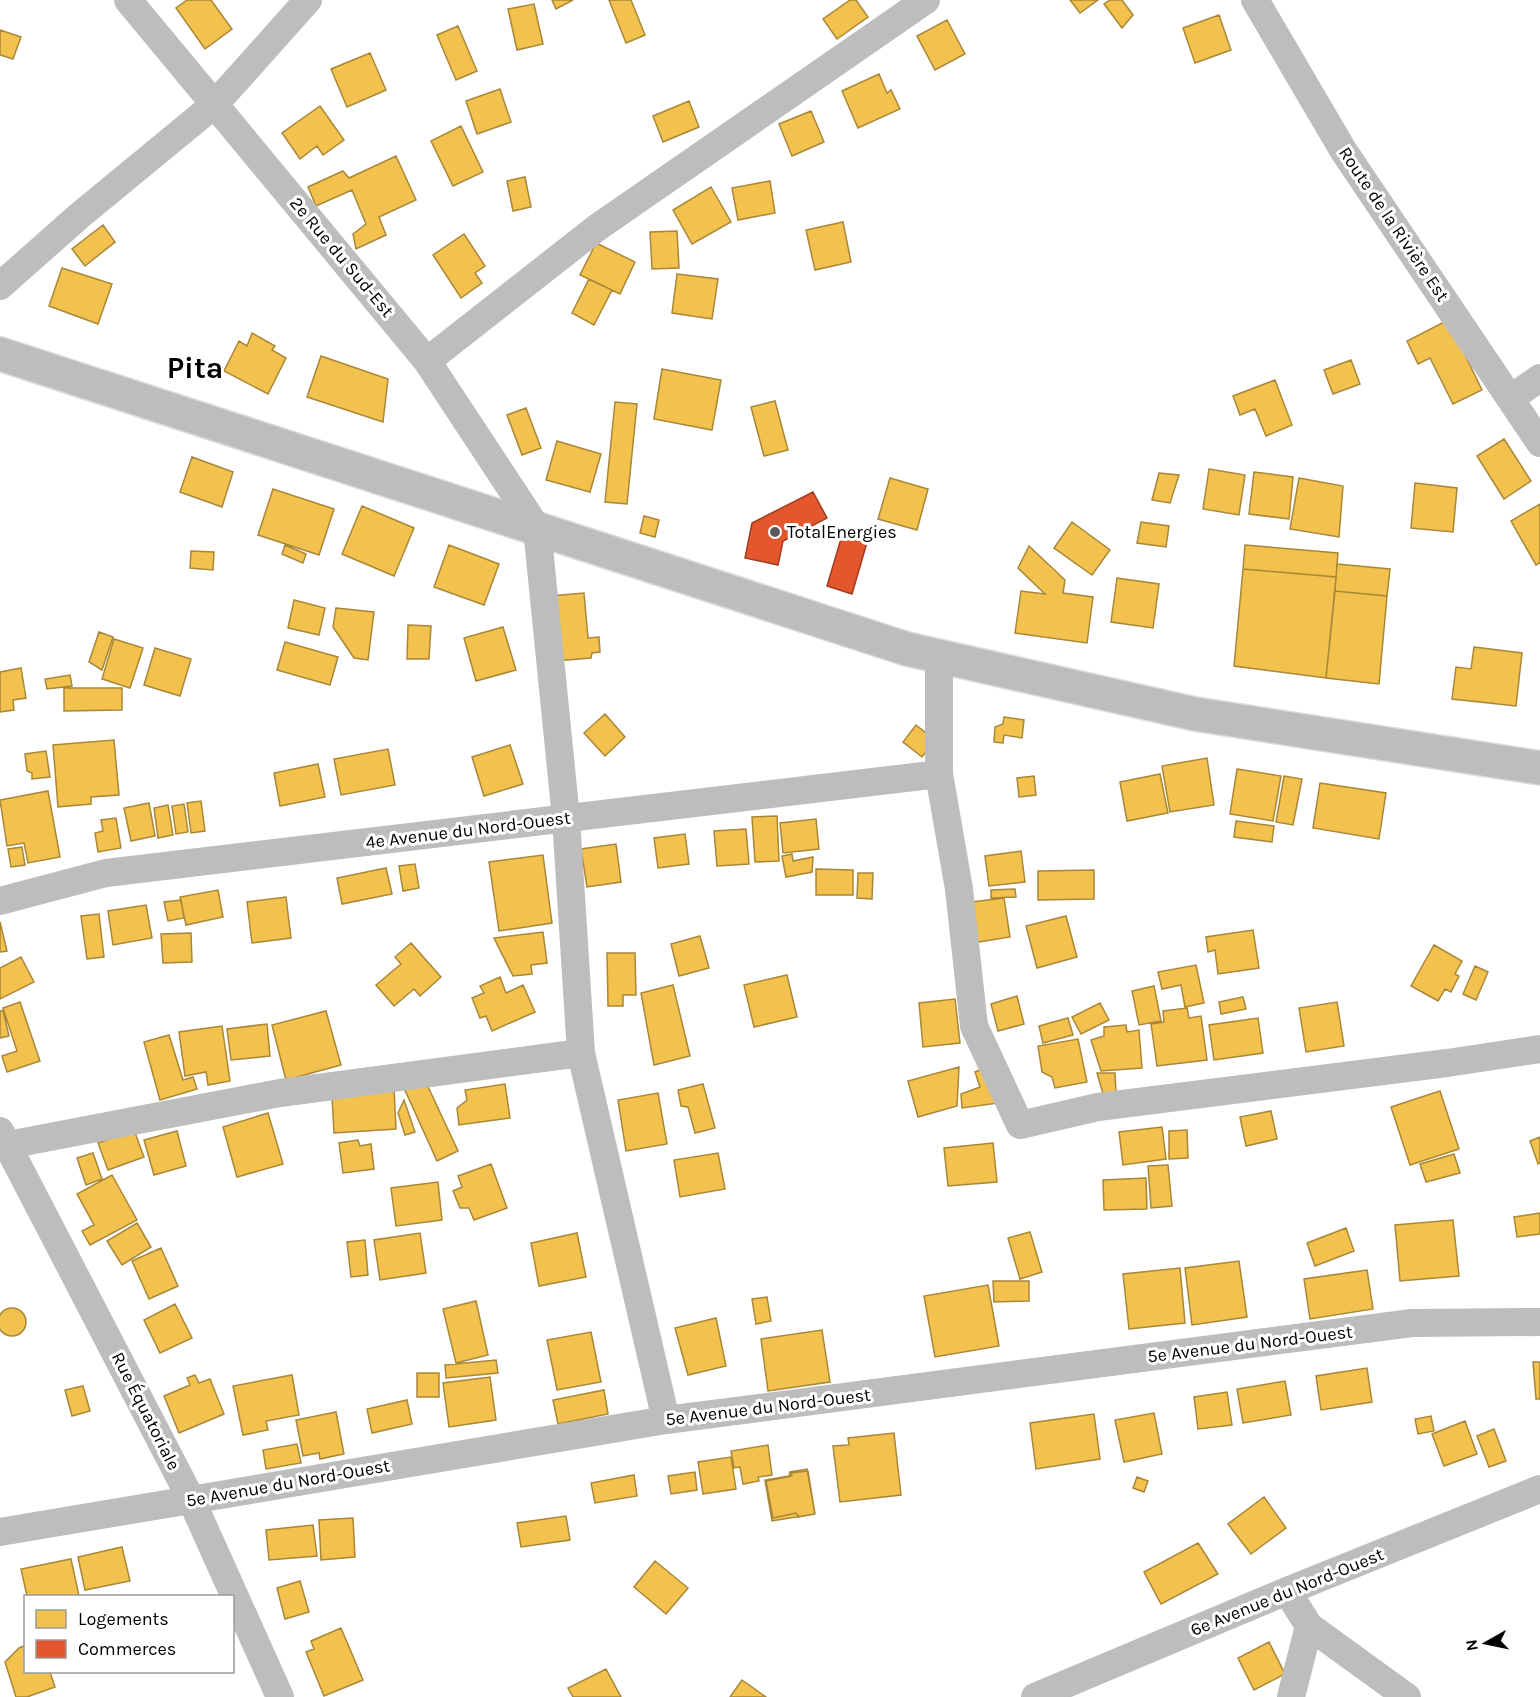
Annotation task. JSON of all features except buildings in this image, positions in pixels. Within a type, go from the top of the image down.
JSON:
[{"type":"highway","points":[[0,354],[907,649],[1195,714],[1540,768]]},
{"type":"street","name":"2e Rue du Sud-Est","points":[[128,0],[427,361],[537,528]]},
{"type":"street","points":[[0,286],[79,216],[215,104],[308,0]]},
{"type":"street","points":[[427,361],[598,227],[927,0]]},
{"type":"street","name":"Route de la Rivière Est","points":[[1255,0],[1343,150],[1540,443]]},
{"type":"street","points":[[1511,398],[1540,378]]},
{"type":"street","points":[[537,528],[566,818],[581,1053],[666,1420]]},
{"type":"street","points":[[939,656],[939,774],[959,889],[975,1026],[1020,1125],[1098,1107],[1436,1064],[1540,1048]]},
{"type":"street","name":"4e Avenue du Nord-Ouest","points":[[0,901],[106,873],[939,774]]},
{"type":"street","points":[[4,1138],[280,1093],[581,1053]]},
{"type":"street","name":"Rue Équatoriale","points":[[4,1138],[191,1499],[280,1697]]},
{"type":"street","name":"5e Avenue du Nord-Ouest","points":[[0,1532],[666,1420],[1412,1323],[1540,1322]]},
{"type":"street","name":"6e Avenue du Nord-Ouest","points":[[1035,1697],[1287,1591],[1540,1489]]},
{"type":"street","points":[[1287,1591],[1309,1626],[1407,1697]]},
{"type":"street","points":[[1291,1697],[1309,1626]]},
{"type":"place","name":"TotalEnergies","points":[[775,532]]},
{"type":"district","name":"Pita","points":[[195,368]]}]
